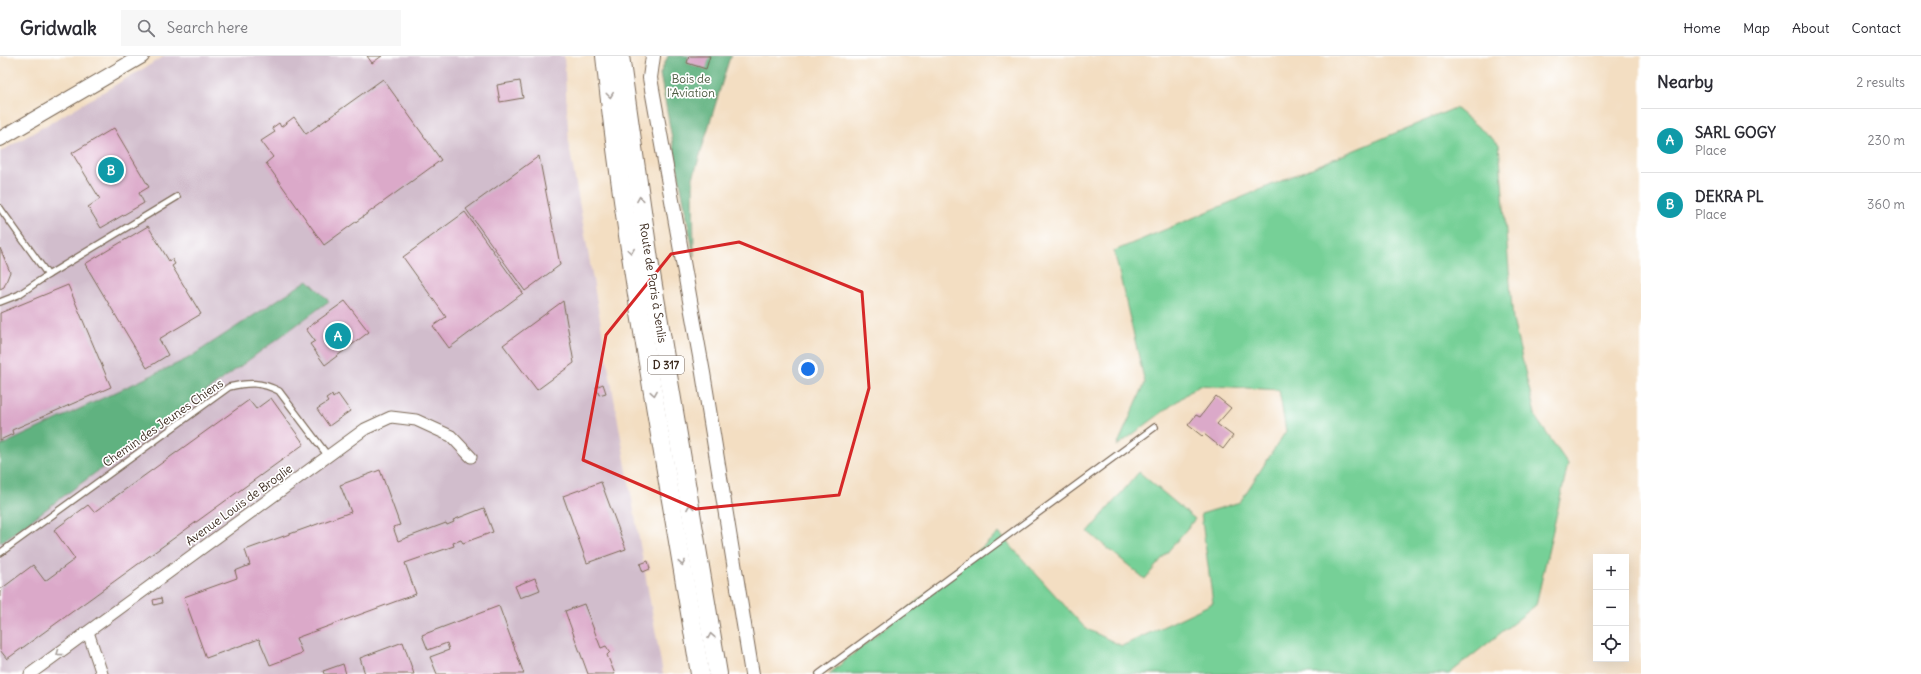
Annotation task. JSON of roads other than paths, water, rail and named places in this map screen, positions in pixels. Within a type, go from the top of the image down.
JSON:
[{"type":"main road","name":"Route de Paris à Senlis","points":[[605,56],[616,150],[635,280],[700,674]]},
{"type":"main road","name":"Route de Paris à Senlis","points":[[620,56],[652,282],[718,674]]},
{"type":"street","points":[[0,139],[142,56]]},
{"type":"street","points":[[653,56],[650,78],[703,373],[752,674]]},
{"type":"street","name":"Avenue Louis de Broglie","points":[[30,674],[365,429],[391,418],[416,420],[451,436],[471,457]]},
{"type":"street","points":[[88,632],[102,674]]},
{"type":"lane","points":[[0,302],[18,294],[176,197]]},
{"type":"lane","points":[[0,208],[48,275]]},
{"type":"lane","name":"Chemin des Jeunes Chiens","points":[[0,553],[229,387],[246,382],[268,385],[279,391],[328,456]]},
{"type":"lane","points":[[819,674],[1156,426]]},
{"type":"place","name":"DEKRA PL","points":[[111,170]]},
{"type":"place","name":"SARL GOGY","points":[[338,336]]},
{"type":"park label","name":"Bois de l'Aviation","points":[[691,86]]}]
